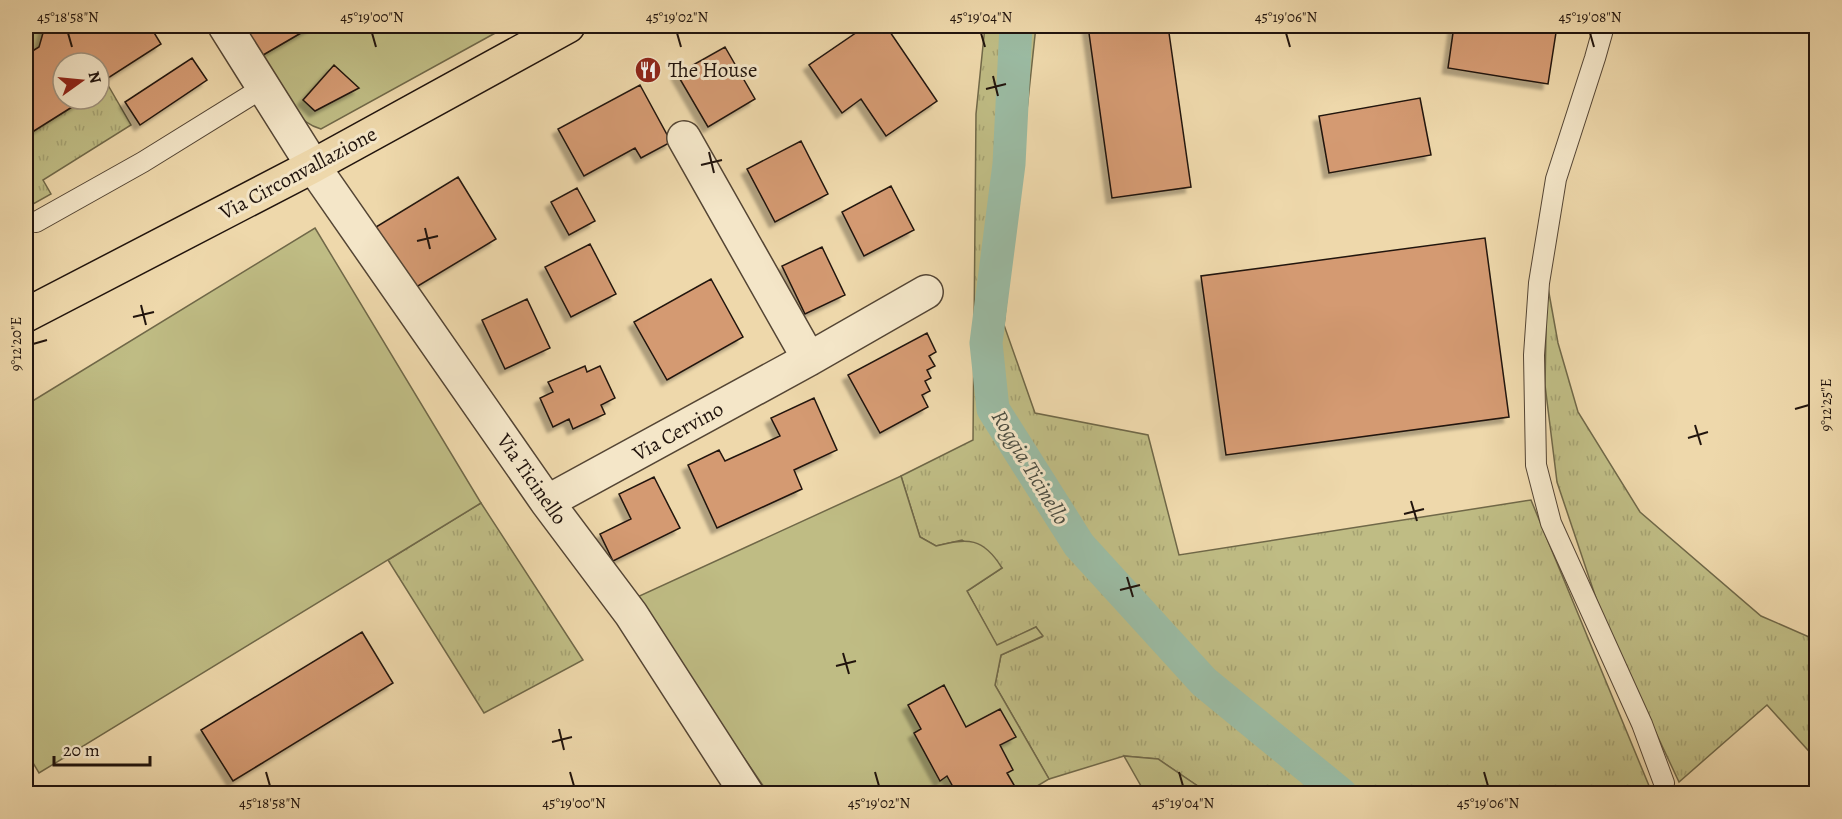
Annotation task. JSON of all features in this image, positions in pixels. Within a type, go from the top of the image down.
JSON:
[{"type":"main road","name":"Via Circonvallazione","points":[[26,315],[313,166],[568,26]]},
{"type":"street","name":"Via Ticinello","points":[[225,26],[313,166],[547,502],[631,614],[747,794]]},
{"type":"street","points":[[684,138],[809,359]]},
{"type":"street","name":"Via Cervino","points":[[547,502],[809,359],[926,292]]},
{"type":"lane","points":[[1604,26],[1556,179],[1539,283],[1534,355],[1536,465],[1551,523],[1642,724],[1664,783]]},
{"type":"lane","points":[[36,222],[142,162],[264,87]]},
{"type":"green space","points":[[26,26],[75,26],[26,57]]},
{"type":"green space","points":[[313,26],[508,26],[321,129],[311,125],[293,110],[258,58]]},
{"type":"green space","points":[[985,26],[1036,26],[1004,325],[1035,413],[1148,435],[1179,555],[1531,500],[1652,793],[1208,793],[1158,759],[1124,756],[1049,779],[995,685],[1001,655],[1042,637],[1036,627],[997,646],[967,591],[1002,568],[962,540],[936,546],[920,537],[901,476],[973,440],[976,114]]},
{"type":"green space","points":[[111,90],[131,125],[43,180],[51,194],[26,208],[26,136],[66,111],[111,111]]},
{"type":"green space","points":[[315,228],[481,503],[39,773],[26,751],[26,405]]},
{"type":"green space","points":[[1547,282],[1558,343],[1578,412],[1640,512],[1761,616],[1816,640],[1816,759],[1767,705],[1679,782],[1604,622],[1557,482],[1545,385]]},
{"type":"green space","points":[[901,476],[920,537],[936,546],[966,541],[974,542],[988,550],[1002,568],[967,591],[997,645],[1036,627],[1043,636],[1001,655],[995,685],[1049,779],[1024,794],[768,793],[635,598]]},
{"type":"green space","points":[[481,503],[583,660],[484,713],[388,560]]},
{"type":"green space","points":[[1124,756],[1158,759],[1208,793],[1145,793]]},
{"type":"building","points":[[45,26],[150,26],[161,44],[111,76],[111,51],[51,51],[51,111],[66,111],[26,136],[26,55],[39,47]]},
{"type":"building","points":[[238,26],[313,26],[258,58]]},
{"type":"building","points":[[866,26],[886,26],[937,101],[886,136],[861,99],[842,113],[809,65]]},
{"type":"building","points":[[1088,26],[1168,26],[1191,187],[1112,198]]},
{"type":"building","points":[[1454,26],[1557,26],[1548,84],[1448,68]]},
{"type":"building","points":[[725,47],[755,99],[708,127],[677,74]]},
{"type":"building","points":[[192,58],[207,80],[140,125],[125,102]]},
{"type":"building","points":[[334,65],[359,88],[315,111],[303,100]]},
{"type":"building","points":[[640,85],[671,142],[641,158],[635,148],[584,176],[558,129]]},
{"type":"building","points":[[1420,98],[1431,155],[1329,173],[1319,116]]},
{"type":"building","points":[[801,141],[828,194],[775,222],[747,169]]},
{"type":"building","points":[[458,177],[496,239],[413,289],[376,227]]},
{"type":"building","points":[[891,186],[914,230],[864,256],[842,212]]},
{"type":"building","points":[[577,188],[595,221],[569,235],[551,202]]},
{"type":"building","points":[[1485,238],[1509,417],[1226,455],[1201,276]]},
{"type":"building","points":[[590,244],[616,294],[571,317],[545,267]]},
{"type":"building","points":[[822,247],[845,295],[805,314],[782,266]]},
{"type":"building","points":[[711,279],[743,337],[667,380],[634,322]]},
{"type":"building","points":[[527,299],[550,348],[505,369],[482,320]]},
{"type":"building","points":[[927,333],[936,352],[929,356],[935,366],[927,370],[931,378],[925,381],[930,391],[922,395],[928,407],[880,433],[848,375]]},
{"type":"building","points":[[585,366],[587,372],[600,366],[615,398],[601,405],[605,414],[573,429],[569,419],[553,427],[540,398],[553,392],[548,382]]},
{"type":"building","points":[[814,398],[837,450],[794,470],[802,489],[717,528],[688,465],[719,450],[725,461],[780,436],[771,418]]},
{"type":"building","points":[[654,477],[680,528],[613,561],[600,534],[631,519],[619,494]]},
{"type":"building","points":[[362,632],[393,683],[233,781],[201,730]]},
{"type":"building","points":[[944,685],[966,727],[1000,709],[1016,737],[1000,745],[1013,770],[1007,773],[1014,785],[997,794],[988,794],[986,789],[977,794],[957,794],[947,776],[940,781],[914,733],[921,729],[908,705]]},
{"type":"waterway","name":"Roggia Ticinello","points":[[1016,26],[1009,164],[986,343],[993,409],[1079,545],[1204,682],[1341,794]]},
{"type":"place","name":"The House","points":[[648,70]]}]
